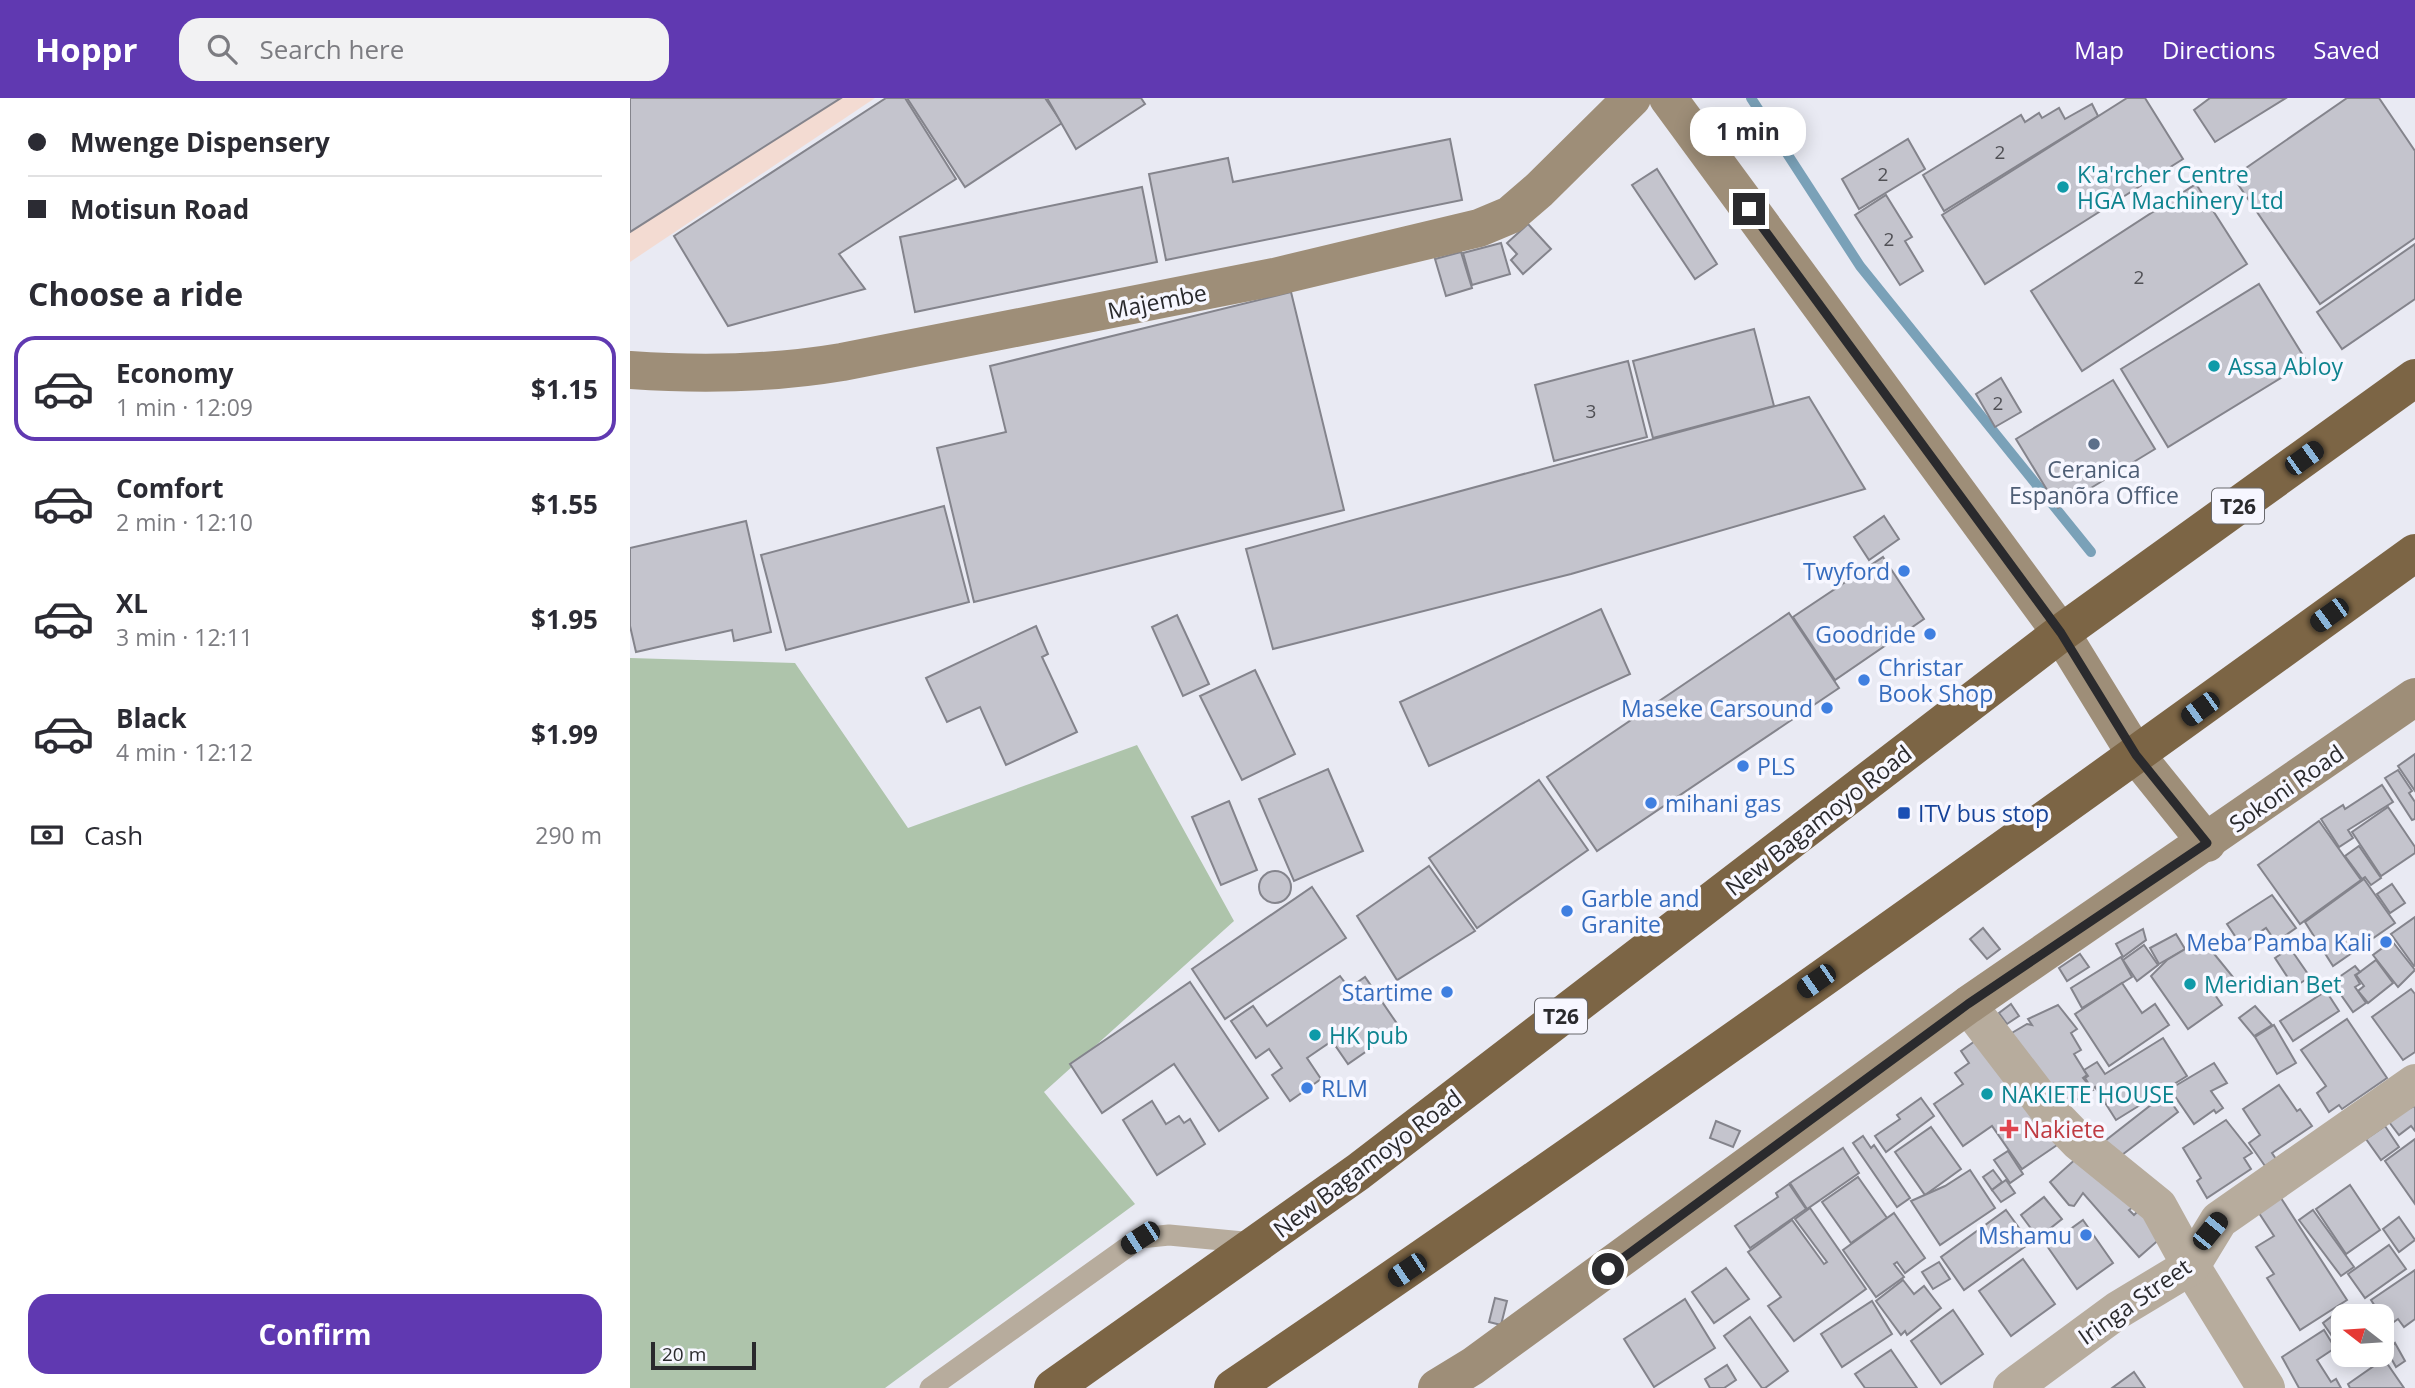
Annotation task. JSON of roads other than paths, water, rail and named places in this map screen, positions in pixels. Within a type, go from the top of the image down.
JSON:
[{"type":"highway","name":"New Bagamoyo Road","points":[[1054,1388],[1358,1172],[2061,633],[2415,379]]},
{"type":"highway","points":[[1233,1388],[1429,1255],[2136,755],[2415,553]]},
{"type":"street","name":"Majembe","points":[[630,370],[689,374],[780,372],[1274,277],[1430,243],[1479,229],[1510,215],[1632,98]]},
{"type":"street","points":[[1668,98],[2061,633],[2136,755],[2207,843]]},
{"type":"street","name":"Sokoni Road","points":[[1437,1388],[1481,1377],[1968,1004],[2207,843],[2415,697]]},
{"type":"street","points":[[1968,1004],[2050,1112],[2079,1142],[2158,1206],[2191,1266],[2266,1388]]},
{"type":"street","name":"Iringa Street","points":[[2012,1388],[2118,1310],[2191,1266],[2219,1220],[2415,1083]]},
{"type":"lane","points":[[930,1388],[1140,1238],[1169,1235],[1258,1244]]},
{"type":"waterway","points":[[1751,98],[1860,266],[2091,552]]},
{"type":"place","name":"K'a'rcher Centre HGA Machinery Ltd","points":[[2063,187]]},
{"type":"place","name":"Assa Abloy","points":[[2214,366]]},
{"type":"place","name":"Ceranica Espanõra Office","points":[[2094,444]]},
{"type":"place","name":"Twyford","points":[[1904,571]]},
{"type":"place","name":"Goodride","points":[[1930,634]]},
{"type":"place","name":"Christar Book Shop","points":[[1864,680]]},
{"type":"place","name":"Maseke Carsound","points":[[1827,708]]},
{"type":"place","name":"PLS","points":[[1743,766]]},
{"type":"place","name":"mihani gas","points":[[1651,803]]},
{"type":"place","name":"ITV bus stop","points":[[1904,813]]},
{"type":"place","name":"Garble and Granite","points":[[1567,911]]},
{"type":"place","name":"Meba Pamba Kali","points":[[2386,942]]},
{"type":"place","name":"Meridian Bet","points":[[2190,984]]},
{"type":"place","name":"Startime","points":[[1447,992]]},
{"type":"place","name":"HK pub","points":[[1315,1035]]},
{"type":"place","name":"RLM","points":[[1307,1088]]},
{"type":"place","name":"NAKIETE HOUSE","points":[[1987,1094]]},
{"type":"place","name":"Nakiete","points":[[2009,1129]]},
{"type":"place","name":"Mshamu","points":[[2086,1235]]}]
